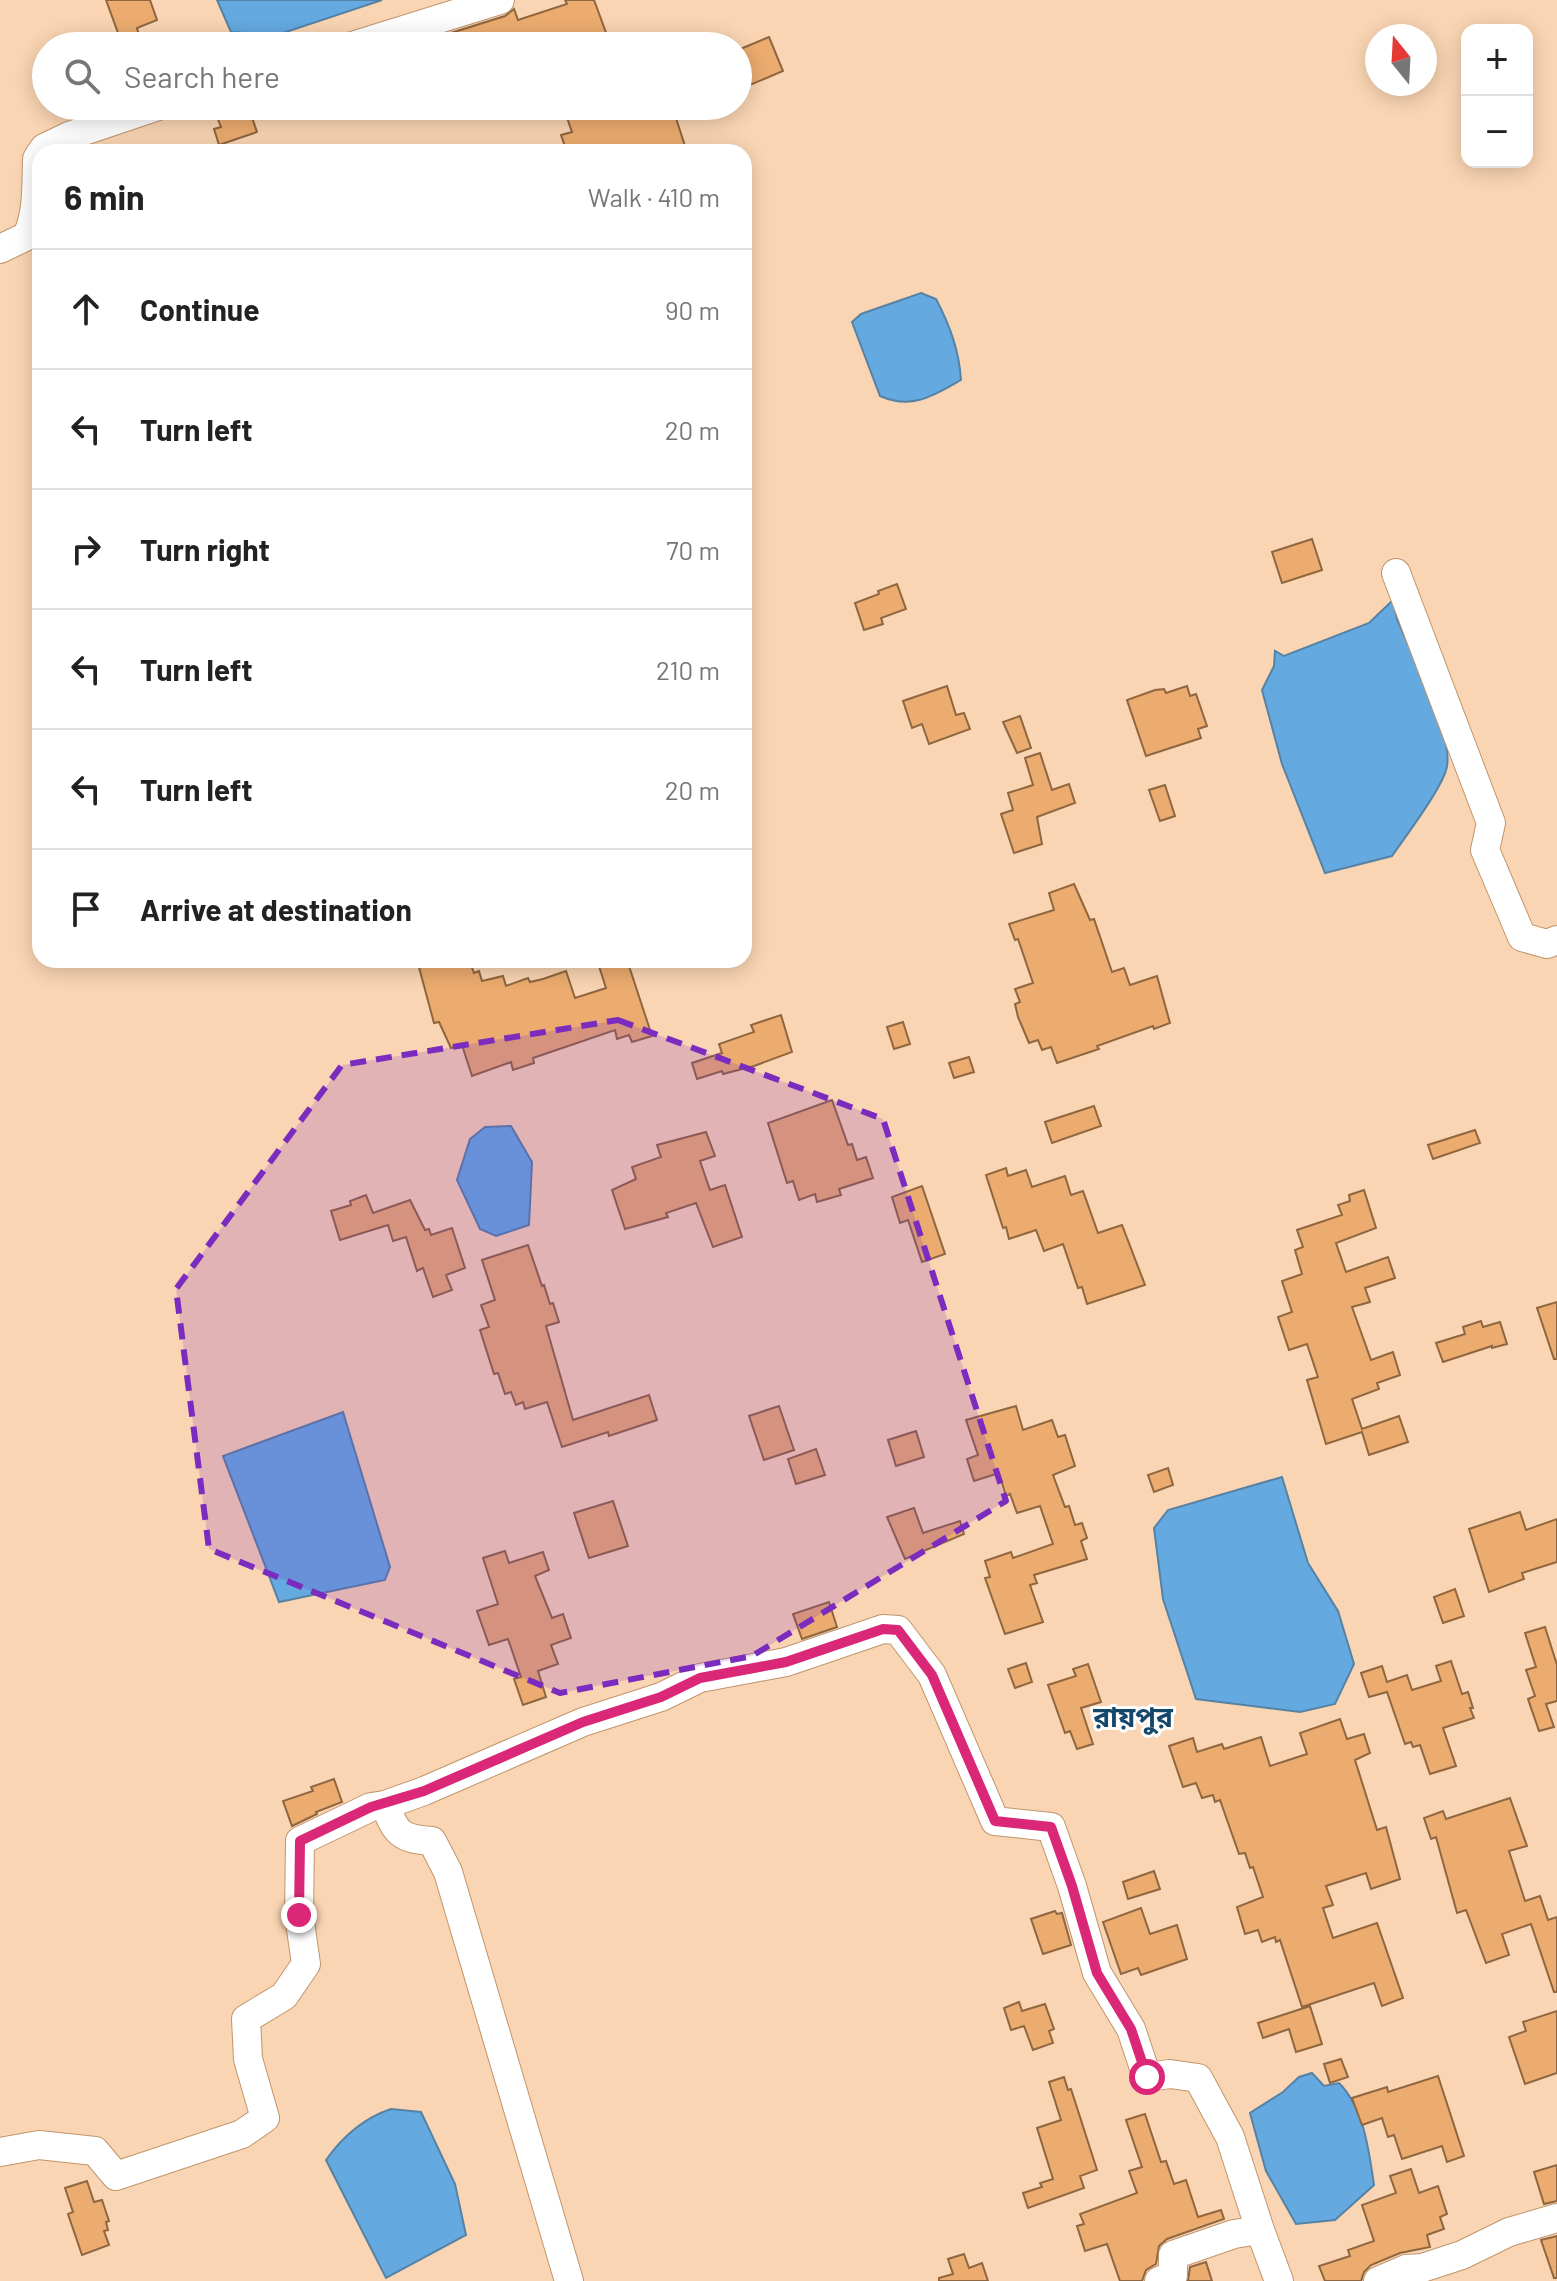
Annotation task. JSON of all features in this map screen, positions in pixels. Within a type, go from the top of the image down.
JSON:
[{"type":"street","points":[[397,32],[500,0]]},
{"type":"street","points":[[52,144],[116,120]]},
{"type":"street","points":[[0,249],[27,236],[32,219]]},
{"type":"street","points":[[1396,573],[1491,823],[1485,850],[1522,937],[1547,944],[1557,940]]},
{"type":"street","points":[[0,2152],[39,2145],[95,2151],[116,2176],[242,2134],[265,2118],[248,2059],[246,2019],[284,1996],[306,1964],[299,1915],[300,1841],[371,1807],[424,1791],[583,1722],[661,1697],[700,1678],[786,1662],[883,1629],[898,1630],[932,1675],[995,1821],[1051,1827],[1097,1973],[1131,2029],[1147,2077],[1170,2074],[1198,2078],[1230,2137],[1279,2281]]},
{"type":"street","points":[[385,1805],[394,1827],[402,1835],[413,1840],[432,1841],[448,1872],[569,2281]]},
{"type":"street","points":[[1378,2281],[1406,2269],[1422,2268],[1462,2255],[1509,2232],[1557,2218]]},
{"type":"street","points":[[1159,2281],[1173,2275],[1173,2255],[1234,2234],[1260,2230]]},
{"type":"highlighted area","points":[[618,1020],[883,1119],[1006,1501],[752,1656],[560,1693],[209,1549],[176,1289],[342,1065]]},
{"type":"water","points":[[217,0],[382,0],[286,32],[231,32]]},
{"type":"water","points":[[921,293],[936,299],[946,319],[956,348],[961,380],[912,401],[902,402],[880,396],[852,322],[861,314]]},
{"type":"water","points":[[1393,600],[1397,619],[1438,714],[1444,734],[1447,766],[1432,798],[1392,856],[1325,873],[1282,764],[1262,690],[1274,666],[1275,651],[1284,656],[1369,623]]},
{"type":"water","points":[[511,1126],[532,1162],[529,1225],[496,1236],[480,1229],[457,1180],[470,1139],[485,1127]]},
{"type":"water","points":[[343,1412],[390,1567],[385,1580],[279,1602],[223,1456]]},
{"type":"water","points":[[1282,1477],[1308,1563],[1338,1611],[1354,1664],[1335,1704],[1300,1712],[1196,1699],[1163,1599],[1154,1528],[1168,1510]]},
{"type":"water","points":[[1312,2073],[1324,2086],[1339,2083],[1354,2105],[1364,2131],[1374,2185],[1335,2220],[1296,2224],[1266,2171],[1250,2113],[1283,2092],[1299,2077]]},
{"type":"water","points":[[391,2109],[421,2112],[455,2184],[466,2235],[386,2278],[326,2160],[355,2129]]},
{"type":"building","points":[[106,0],[150,0],[157,20],[137,28],[138,32],[118,32]]},
{"type":"building","points":[[565,0],[594,0],[606,32],[454,32],[505,16],[514,9],[518,20],[567,4]]},
{"type":"building","points":[[769,37],[783,71],[752,84],[752,44]]},
{"type":"building","points":[[218,120],[253,120],[257,132],[219,144],[214,129],[221,127]]},
{"type":"building","points":[[568,120],[677,120],[684,144],[564,144],[561,135],[572,132]]},
{"type":"building","points":[[1312,539],[1322,570],[1282,583],[1272,552]]},
{"type":"building","points":[[897,584],[906,609],[881,618],[883,624],[864,630],[855,603]]},
{"type":"building","points":[[947,686],[956,715],[964,713],[970,729],[929,744],[922,724],[912,728],[903,701]]},
{"type":"building","points":[[1187,686],[1190,696],[1196,694],[1207,726],[1198,729],[1201,738],[1146,756],[1127,700],[1155,690],[1164,689],[1166,693]]},
{"type":"building","points":[[1020,716],[1031,748],[1017,753],[1003,722]]},
{"type":"building","points":[[1040,753],[1052,790],[1069,784],[1075,803],[1037,817],[1042,844],[1014,853],[1001,814],[1013,810],[1008,793],[1033,785],[1025,758]]},
{"type":"building","points":[[1165,785],[1175,816],[1160,821],[1149,790]]},
{"type":"building","points":[[1074,884],[1090,920],[1094,919],[1112,972],[1124,968],[1130,985],[1157,976],[1170,1023],[1154,1029],[1153,1026],[1057,1063],[1051,1047],[1042,1050],[1038,1040],[1029,1043],[1018,1017],[1015,1004],[1020,1002],[1015,989],[1033,983],[1018,939],[1015,940],[1009,924],[1054,910],[1049,893]]},
{"type":"building","points":[[419,968],[472,968],[474,973],[479,971],[482,981],[503,976],[506,986],[528,978],[530,982],[566,971],[575,998],[606,988],[600,968],[630,968],[652,1036],[632,1042],[629,1035],[617,1039],[615,1030],[533,1058],[534,1063],[513,1070],[511,1062],[472,1076],[462,1045],[451,1048],[439,1022],[434,1023]]},
{"type":"building","points":[[781,1015],[792,1052],[754,1066],[697,1079],[692,1063],[722,1053],[719,1044],[754,1032],[751,1025]]},
{"type":"building","points":[[903,1022],[910,1044],[894,1049],[887,1027]]},
{"type":"building","points":[[969,1057],[974,1072],[954,1078],[949,1063]]},
{"type":"building","points":[[832,1100],[848,1145],[852,1144],[857,1160],[866,1157],[873,1178],[839,1189],[841,1195],[817,1202],[815,1194],[799,1200],[793,1181],[787,1183],[768,1123]]},
{"type":"building","points":[[1094,1106],[1101,1126],[1052,1143],[1045,1122]]},
{"type":"building","points":[[1475,1130],[1480,1143],[1433,1159],[1428,1145]]},
{"type":"building","points":[[706,1132],[715,1156],[700,1161],[710,1190],[725,1185],[742,1237],[713,1247],[696,1203],[666,1213],[668,1217],[625,1229],[612,1190],[636,1179],[632,1167],[661,1157],[657,1145]]},
{"type":"building","points":[[1006,1168],[1008,1176],[1026,1170],[1032,1187],[1065,1176],[1071,1195],[1083,1191],[1098,1233],[1122,1225],[1145,1285],[1087,1304],[1082,1287],[1078,1288],[1063,1244],[1044,1251],[1036,1230],[1009,1239],[986,1175]]},
{"type":"building","points":[[922,1186],[945,1254],[922,1262],[908,1220],[900,1223],[892,1197]]},
{"type":"building","points":[[1364,1190],[1376,1228],[1336,1243],[1346,1272],[1388,1257],[1395,1278],[1365,1288],[1370,1302],[1352,1307],[1371,1360],[1393,1352],[1400,1375],[1377,1383],[1379,1389],[1352,1399],[1362,1429],[1399,1416],[1408,1442],[1369,1455],[1362,1432],[1326,1444],[1307,1380],[1318,1377],[1307,1344],[1289,1350],[1278,1317],[1292,1312],[1282,1281],[1302,1274],[1295,1250],[1303,1247],[1297,1230],[1342,1215],[1338,1205],[1350,1201],[1349,1195]]},
{"type":"building","points":[[366,1195],[373,1213],[410,1200],[425,1230],[429,1229],[431,1235],[452,1228],[465,1268],[446,1275],[452,1290],[433,1297],[423,1268],[417,1271],[406,1237],[393,1241],[388,1225],[340,1240],[331,1211],[351,1205],[350,1201]]},
{"type":"building","points":[[528,1245],[559,1322],[546,1326],[573,1420],[649,1395],[657,1420],[562,1447],[547,1402],[525,1409],[523,1402],[516,1405],[511,1392],[505,1394],[498,1373],[494,1374],[480,1330],[489,1327],[481,1305],[495,1300],[482,1260]]},
{"type":"building","points":[[1557,1302],[1557,1359],[1554,1359],[1537,1308]]},
{"type":"building","points":[[1481,1321],[1483,1327],[1500,1322],[1507,1344],[1443,1362],[1436,1343],[1465,1334],[1463,1327]]},
{"type":"building","points":[[779,1406],[794,1450],[764,1460],[749,1416]]},
{"type":"building","points":[[1016,1406],[1023,1430],[1052,1420],[1058,1437],[1065,1435],[1075,1466],[1053,1475],[1075,1525],[1082,1523],[1087,1538],[1081,1541],[1087,1559],[1034,1575],[1037,1583],[1030,1585],[1043,1622],[1005,1634],[985,1578],[990,1577],[985,1561],[1011,1552],[1013,1558],[1053,1544],[1040,1506],[1017,1513],[1010,1494],[1006,1496],[999,1473],[974,1481],[967,1459],[978,1455],[966,1420]]},
{"type":"building","points":[[916,1431],[924,1457],[896,1466],[888,1440]]},
{"type":"building","points":[[816,1449],[825,1475],[796,1484],[788,1459]]},
{"type":"building","points":[[1168,1468],[1173,1485],[1154,1492],[1148,1475]]},
{"type":"building","points":[[613,1501],[628,1546],[589,1558],[574,1513]]},
{"type":"building","points":[[914,1508],[923,1533],[960,1521],[964,1534],[905,1559],[887,1517]]},
{"type":"building","points":[[1520,1512],[1526,1530],[1557,1519],[1557,1562],[1522,1573],[1524,1579],[1489,1592],[1469,1529]]},
{"type":"building","points":[[505,1551],[509,1563],[543,1552],[549,1570],[535,1576],[552,1618],[563,1614],[571,1638],[551,1645],[558,1664],[538,1671],[546,1697],[523,1705],[514,1679],[521,1677],[508,1639],[489,1645],[477,1611],[498,1604],[483,1558]]},
{"type":"building","points":[[1455,1589],[1464,1616],[1443,1623],[1434,1597]]},
{"type":"building","points":[[829,1602],[837,1627],[802,1639],[793,1614]]},
{"type":"building","points":[[1545,1627],[1557,1665],[1557,1701],[1546,1704],[1554,1727],[1539,1731],[1528,1699],[1535,1696],[1526,1670],[1536,1667],[1525,1633]]},
{"type":"building","points":[[1451,1661],[1462,1694],[1468,1692],[1474,1718],[1443,1728],[1456,1766],[1430,1774],[1420,1745],[1413,1747],[1411,1742],[1405,1744],[1387,1692],[1369,1697],[1361,1673],[1382,1666],[1387,1682],[1407,1675],[1412,1690],[1441,1681],[1436,1666]]},
{"type":"building","points":[[1026,1663],[1032,1682],[1015,1688],[1008,1669]]},
{"type":"building","points":[[1088,1664],[1101,1702],[1081,1708],[1093,1744],[1077,1749],[1070,1731],[1065,1733],[1048,1685],[1076,1676],[1073,1669]]},
{"type":"building","points":[[1340,1719],[1347,1739],[1364,1734],[1370,1753],[1355,1760],[1377,1830],[1386,1827],[1400,1879],[1371,1889],[1366,1873],[1326,1886],[1333,1905],[1323,1908],[1333,1938],[1377,1923],[1403,1998],[1382,2006],[1374,1983],[1302,2007],[1280,1940],[1276,1942],[1275,1937],[1262,1942],[1258,1930],[1245,1934],[1237,1907],[1263,1897],[1253,1867],[1250,1868],[1245,1853],[1239,1854],[1220,1800],[1215,1802],[1213,1795],[1202,1798],[1196,1783],[1183,1787],[1169,1746],[1193,1738],[1197,1752],[1222,1744],[1224,1749],[1261,1737],[1270,1766],[1307,1754],[1300,1733]]},
{"type":"building","points":[[334,1779],[342,1802],[292,1826],[283,1801],[313,1791],[311,1787]]},
{"type":"building","points":[[1510,1798],[1527,1846],[1509,1851],[1525,1901],[1540,1896],[1548,1920],[1557,1917],[1557,1992],[1554,1992],[1531,1924],[1502,1934],[1509,1955],[1486,1963],[1466,1910],[1457,1913],[1436,1837],[1431,1839],[1424,1818],[1443,1811],[1446,1819]]},
{"type":"building","points":[[1154,1871],[1160,1889],[1128,1899],[1123,1882]]},
{"type":"building","points":[[1141,1908],[1150,1934],[1177,1925],[1187,1959],[1141,1975],[1138,1968],[1121,1974],[1103,1922]]},
{"type":"building","points":[[1055,1911],[1062,1913],[1071,1945],[1043,1954],[1031,1919]]},
{"type":"building","points":[[1019,2002],[1022,2011],[1045,2004],[1054,2029],[1049,2031],[1053,2043],[1033,2050],[1024,2026],[1011,2030],[1004,2008]]},
{"type":"building","points":[[1310,2006],[1322,2044],[1296,2052],[1289,2029],[1263,2038],[1258,2023]]},
{"type":"building","points":[[1557,2011],[1557,2073],[1525,2084],[1509,2037],[1526,2031],[1523,2022]]},
{"type":"building","points":[[1341,2059],[1348,2077],[1330,2083],[1324,2064]]},
{"type":"building","points":[[1438,2076],[1464,2156],[1447,2162],[1442,2146],[1402,2159],[1394,2135],[1388,2137],[1382,2118],[1362,2125],[1352,2098],[1387,2087],[1388,2092]]},
{"type":"building","points":[[1064,2077],[1068,2090],[1071,2089],[1097,2170],[1080,2176],[1084,2188],[1028,2208],[1023,2193],[1042,2187],[1040,2183],[1053,2179],[1037,2128],[1061,2120],[1049,2082]]},
{"type":"building","points":[[1145,2114],[1161,2162],[1166,2161],[1174,2184],[1186,2180],[1198,2217],[1221,2210],[1224,2219],[1167,2239],[1159,2246],[1156,2264],[1146,2270],[1142,2281],[1120,2281],[1107,2244],[1085,2251],[1077,2226],[1084,2224],[1080,2214],[1137,2193],[1129,2171],[1142,2167],[1126,2120]]},
{"type":"building","points":[[1557,2165],[1557,2201],[1544,2204],[1534,2172]]},
{"type":"building","points":[[1411,2169],[1419,2193],[1438,2186],[1447,2214],[1440,2217],[1444,2229],[1427,2235],[1430,2247],[1400,2253],[1371,2265],[1361,2281],[1325,2281],[1319,2266],[1350,2256],[1348,2250],[1374,2241],[1362,2205],[1396,2193],[1390,2176]]},
{"type":"building","points":[[87,2181],[94,2202],[102,2200],[109,2221],[106,2222],[108,2230],[104,2231],[109,2245],[82,2255],[68,2214],[73,2212],[65,2188]]},
{"type":"building","points":[[1557,2236],[1557,2278],[1554,2278],[1541,2240]]},
{"type":"building","points":[[964,2254],[969,2268],[982,2263],[988,2281],[939,2281],[939,2278],[953,2274],[948,2259]]},
{"type":"building","points":[[1206,2262],[1212,2281],[1188,2281],[1190,2267]]},
{"type":"district","name":"রায়পুর","points":[[1133,1717]]},
{"type":"route","points":[[299,1915],[300,1841],[332,1825],[371,1807],[424,1791],[583,1722],[661,1697],[700,1678],[786,1662],[883,1629],[898,1630],[932,1675],[995,1821],[1051,1827],[1097,1973],[1131,2029],[1147,2077]]}]
